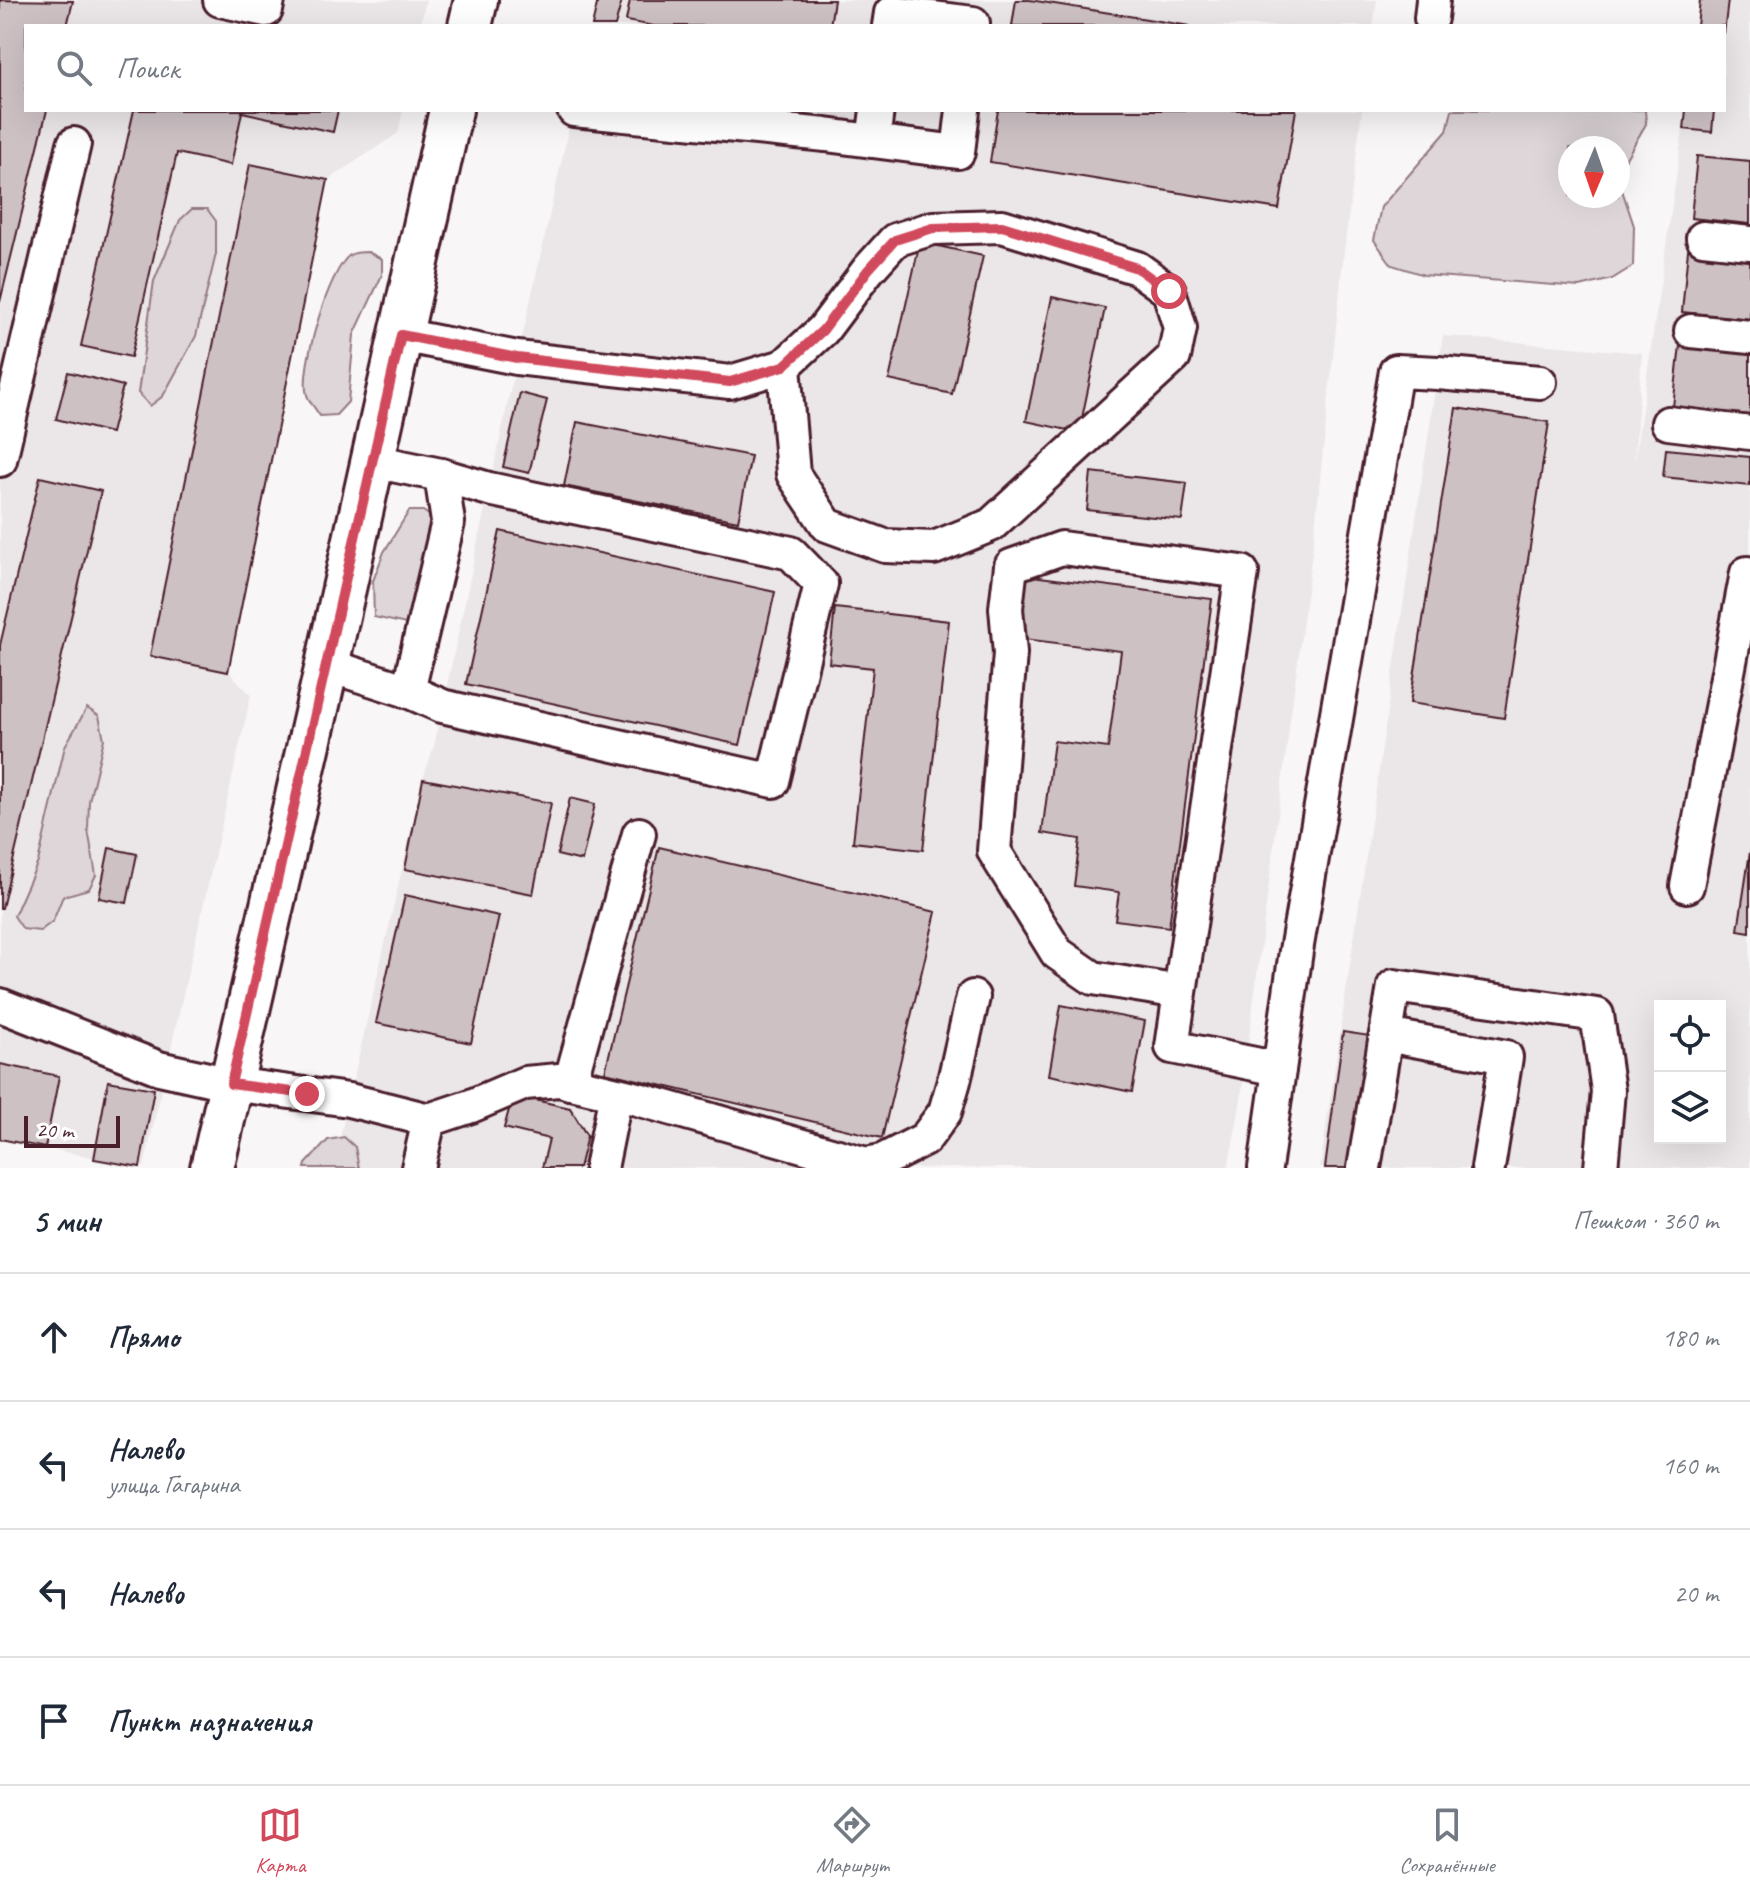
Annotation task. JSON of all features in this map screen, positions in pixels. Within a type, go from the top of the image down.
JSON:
[{"type":"main road","points":[[470,24],[476,0]]},
{"type":"main road","points":[[212,1168],[451,112]]},
{"type":"street","points":[[220,0],[266,10],[268,0]]},
{"type":"street","points":[[889,24],[891,13],[973,24]]},
{"type":"street","points":[[594,112],[826,135],[875,126],[958,152],[963,112]]},
{"type":"street","points":[[0,460],[74,144]]},
{"type":"street","points":[[401,335],[517,358],[730,382],[784,366],[823,330],[895,240],[933,228],[1002,226],[1137,268],[1169,291],[1180,328],[1174,357],[991,525],[934,548],[885,546],[827,525],[793,474],[784,366]]},
{"type":"street","points":[[1703,238],[1750,243]]},
{"type":"street","points":[[1691,331],[1750,337]]},
{"type":"street","points":[[1265,1168],[1296,951],[1396,371],[1540,382]]},
{"type":"street","points":[[1668,423],[1750,433]]},
{"type":"street","points":[[327,665],[408,691],[442,706],[773,781],[821,584],[791,553],[489,489],[373,461]]},
{"type":"street","points":[[408,691],[448,522],[441,475]]},
{"type":"street","points":[[1180,992],[1093,978],[1057,953],[994,851],[1010,653],[1006,608],[1011,566],[1062,548],[1242,572],[1172,1047],[1279,1069]]},
{"type":"street","points":[[1687,886],[1747,573],[1750,574]]},
{"type":"street","points":[[570,1083],[639,834]]},
{"type":"street","points":[[1364,1168],[1394,986],[1597,1015],[1608,1091],[1601,1168]]},
{"type":"street","points":[[826,1168],[868,1166],[925,1139],[945,1112],[973,997]]},
{"type":"street","points":[[0,1005],[150,1065],[231,1084],[349,1100],[429,1120],[525,1083],[559,1080],[868,1166]]},
{"type":"street","points":[[1386,1035],[1506,1057],[1488,1168]]},
{"type":"street","points":[[601,1168],[616,1094]]},
{"type":"street","points":[[418,1168],[429,1120]]},
{"type":"shaded area","points":[[0,0],[426,0],[420,24],[24,24],[24,112],[403,112],[398,133],[328,180],[228,671],[251,695],[144,1167],[45,1148],[59,1076],[0,1064]]},
{"type":"shaded area","points":[[599,0],[1377,0],[1373,24],[593,24]]},
{"type":"shaded area","points":[[1700,0],[1750,0],[1750,1168],[1320,1168],[1443,336],[1642,353],[1634,464],[1686,112],[1726,112],[1726,24],[1697,24]]},
{"type":"shaded area","points":[[573,112],[1362,112],[1314,536],[1240,1106],[1228,1168],[333,1168],[423,779],[434,746]]},
{"type":"shaded area","points":[[1452,112],[1645,112],[1646,124],[1630,151],[1630,136],[1558,136],[1558,208],[1628,208],[1634,226],[1633,266],[1612,279],[1580,287],[1424,275],[1392,265],[1374,240],[1381,207],[1447,131]]},
{"type":"shaded area","points":[[192,209],[207,209],[216,221],[216,254],[196,336],[163,396],[150,406],[138,393],[154,281],[180,220]]},
{"type":"shaded area","points":[[368,252],[382,259],[382,275],[354,335],[348,402],[336,415],[320,416],[308,398],[306,383],[307,365],[318,321],[333,279],[342,264],[352,254]]},
{"type":"shaded area","points":[[409,511],[423,511],[436,520],[421,618],[406,624],[374,617],[373,581],[384,552]]},
{"type":"shaded area","points":[[87,708],[99,716],[104,739],[89,801],[88,830],[96,875],[89,889],[63,896],[53,921],[40,931],[23,929],[14,916],[38,862],[65,746]]},
{"type":"shaded area","points":[[344,1137],[355,1147],[359,1168],[305,1168],[328,1140]]},
{"type":"building","points":[[0,0],[73,1],[67,24],[24,24],[24,112],[47,112],[0,302]]},
{"type":"building","points":[[598,0],[622,0],[616,24],[592,24]]},
{"type":"building","points":[[630,0],[834,0],[830,24],[643,24],[626,21]]},
{"type":"building","points":[[1016,0],[1030,0],[1178,24],[1012,24]]},
{"type":"building","points":[[1700,0],[1728,0],[1725,24],[1697,24]]},
{"type":"building","points":[[134,112],[242,112],[231,165],[177,153],[131,357],[81,346]]},
{"type":"building","points":[[242,112],[338,112],[333,132]]},
{"type":"building","points":[[998,112],[1296,112],[1279,209],[990,162]]},
{"type":"building","points":[[1686,112],[1714,112],[1712,132],[1684,129]]},
{"type":"building","points":[[1697,156],[1750,161],[1750,224],[1691,218]]},
{"type":"building","points":[[250,164],[328,180],[228,672],[150,656]]},
{"type":"building","points":[[920,242],[983,256],[952,394],[889,380]]},
{"type":"building","points":[[1688,250],[1750,256],[1750,319],[1682,312]]},
{"type":"building","points":[[1052,297],[1105,308],[1081,423],[1072,431],[1026,421]]},
{"type":"building","points":[[1680,345],[1750,352],[1750,415],[1673,407]]},
{"type":"building","points":[[68,372],[123,386],[111,433],[56,419]]},
{"type":"building","points":[[520,393],[547,400],[529,473],[503,467]]},
{"type":"building","points":[[1456,408],[1549,422],[1504,718],[1410,703]]},
{"type":"building","points":[[577,422],[751,456],[738,521],[564,486]]},
{"type":"building","points":[[1666,449],[1750,457],[1750,486],[1663,477]]},
{"type":"building","points":[[1091,472],[1187,483],[1182,520],[1087,510]]},
{"type":"building","points":[[40,477],[101,491],[0,908],[0,645]]},
{"type":"building","points":[[500,531],[775,592],[740,745],[466,684]]},
{"type":"building","points":[[1024,575],[1212,599],[1169,927],[1115,920],[1119,892],[1074,886],[1080,839],[1042,833],[1054,741],[1108,748],[1121,651],[1016,638]]},
{"type":"building","points":[[835,608],[949,621],[923,850],[853,842],[873,668],[829,663]]},
{"type":"building","points":[[423,779],[551,803],[533,894],[405,869]]},
{"type":"building","points":[[570,798],[595,804],[582,861],[557,855]]},
{"type":"building","points":[[659,847],[936,912],[882,1138],[605,1072]]},
{"type":"building","points":[[109,848],[137,854],[127,903],[99,898]]},
{"type":"building","points":[[1750,852],[1750,932],[1738,930]]},
{"type":"building","points":[[405,895],[499,916],[471,1043],[376,1023]]},
{"type":"building","points":[[1061,1005],[1145,1021],[1132,1092],[1049,1075]]},
{"type":"building","points":[[1343,1032],[1370,1036],[1353,1168],[1325,1168]]},
{"type":"building","points":[[0,1064],[59,1076],[45,1148],[0,1139]]},
{"type":"building","points":[[108,1081],[154,1089],[140,1167],[94,1159]]},
{"type":"building","points":[[513,1095],[570,1108],[587,1136],[579,1168],[542,1168],[549,1139],[504,1128]]},
{"type":"route","points":[[307,1094],[231,1084],[401,335],[517,358],[730,382],[784,366],[823,330],[895,240],[933,228],[1002,226],[1137,268],[1169,291]]}]
